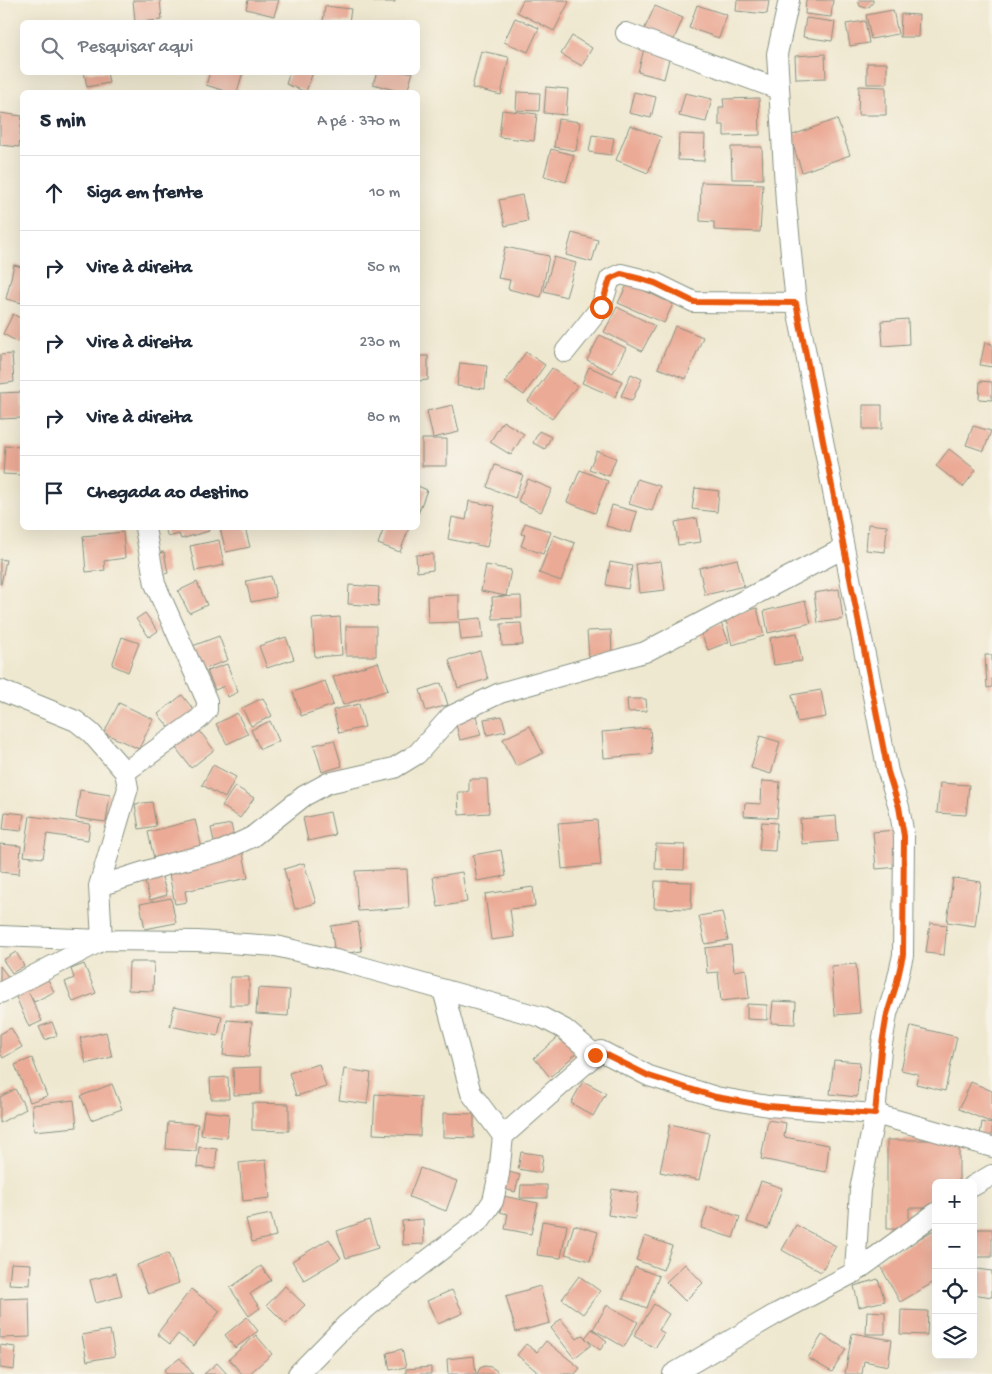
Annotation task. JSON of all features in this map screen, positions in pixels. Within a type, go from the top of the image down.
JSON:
[{"type":"street","points":[[789,0],[777,54],[786,203],[796,303],[888,772],[899,807],[904,836],[903,955],[881,1050],[875,1114],[860,1190],[855,1272]]},
{"type":"street","points":[[626,34],[778,89]]},
{"type":"street","points":[[565,352],[601,307],[610,279],[621,274],[655,283],[694,302],[796,303]]},
{"type":"street","points":[[125,772],[199,720],[207,710],[207,701],[155,584],[145,530]]},
{"type":"street","points":[[99,886],[172,863],[222,851],[252,837],[304,796],[328,783],[394,768],[417,754],[451,716],[500,693],[645,652],[844,548]]},
{"type":"street","points":[[0,690],[76,721],[91,733],[125,772],[128,788],[99,886],[102,940]]},
{"type":"street","points":[[0,936],[197,941],[276,946],[348,963],[541,1017],[564,1029],[595,1055]]},
{"type":"street","points":[[0,993],[102,940]]},
{"type":"street","points":[[443,990],[471,1093],[504,1136]]},
{"type":"street","points":[[298,1374],[346,1325],[480,1220],[493,1201],[504,1136],[595,1055],[601,1052],[649,1076],[716,1097],[768,1106],[875,1114],[992,1147]]},
{"type":"street","points":[[977,1184],[992,1175]]},
{"type":"street","points":[[673,1374],[774,1315],[855,1272],[932,1216]]},
{"type":"building","points":[[133,0],[160,0],[162,20],[135,20]]},
{"type":"building","points":[[248,0],[279,0],[274,16],[246,9]]},
{"type":"building","points":[[374,0],[395,0],[395,2],[374,2]]},
{"type":"building","points":[[523,0],[565,0],[569,2],[554,31],[517,12]]},
{"type":"building","points":[[737,0],[769,0],[767,14],[736,11]]},
{"type":"building","points":[[806,0],[833,0],[831,17],[805,14]]},
{"type":"building","points":[[858,0],[873,0],[873,2],[866,8],[860,6]]},
{"type":"building","points":[[697,5],[727,15],[719,38],[689,28]]},
{"type":"building","points":[[325,6],[351,9],[349,20],[323,20]]},
{"type":"building","points":[[655,6],[683,18],[672,44],[643,32]]},
{"type":"building","points":[[893,10],[898,34],[871,39],[866,15]]},
{"type":"building","points":[[901,14],[919,15],[918,37],[900,37]]},
{"type":"building","points":[[515,18],[539,28],[528,52],[504,42]]},
{"type":"building","points":[[806,18],[835,22],[832,41],[803,37]]},
{"type":"building","points":[[865,21],[869,43],[850,46],[846,24]]},
{"type":"building","points":[[572,36],[592,48],[582,66],[561,54]]},
{"type":"building","points":[[644,49],[670,55],[664,79],[638,72]]},
{"type":"building","points":[[481,51],[509,57],[501,95],[472,88]]},
{"type":"building","points":[[825,54],[826,78],[796,79],[795,56]]},
{"type":"building","points":[[867,63],[887,63],[887,84],[867,84]]},
{"type":"building","points":[[85,75],[108,75],[109,83],[87,87]]},
{"type":"building","points":[[209,75],[242,75],[238,90],[222,90],[206,85]]},
{"type":"building","points":[[289,75],[312,75],[307,90],[301,90],[286,84]]},
{"type":"building","points":[[376,75],[412,75],[408,90],[394,90],[373,84]]},
{"type":"building","points":[[859,86],[886,87],[886,115],[858,115]]},
{"type":"building","points":[[546,87],[568,89],[566,115],[544,113]]},
{"type":"building","points":[[517,92],[540,93],[539,111],[516,110]]},
{"type":"building","points":[[634,92],[656,97],[651,118],[629,113]]},
{"type":"building","points":[[685,93],[712,99],[706,122],[679,116]]},
{"type":"building","points":[[759,98],[760,135],[724,136],[724,125],[719,125],[719,107],[724,107],[723,99]]},
{"type":"building","points":[[502,110],[537,114],[534,141],[499,137]]},
{"type":"building","points":[[0,113],[20,116],[19,147],[0,145]]},
{"type":"building","points":[[558,119],[580,122],[576,151],[554,147]]},
{"type":"building","points":[[837,119],[850,155],[802,172],[790,136]]},
{"type":"building","points":[[630,125],[661,137],[648,173],[616,160]]},
{"type":"building","points":[[679,134],[705,135],[704,161],[678,160]]},
{"type":"building","points":[[592,135],[614,138],[611,155],[589,152]]},
{"type":"building","points":[[731,147],[762,147],[763,179],[732,179]]},
{"type":"building","points":[[551,149],[574,155],[566,182],[544,176]]},
{"type":"building","points":[[701,182],[763,184],[760,232],[714,230],[714,222],[700,221]]},
{"type":"building","points":[[522,195],[528,221],[505,226],[499,200]]},
{"type":"building","points":[[572,233],[598,240],[592,262],[566,255]]},
{"type":"building","points":[[505,247],[549,256],[541,297],[508,289],[510,280],[498,278]]},
{"type":"building","points":[[554,257],[576,263],[566,297],[544,291]]},
{"type":"building","points":[[14,265],[20,266],[20,302],[6,299]]},
{"type":"building","points":[[628,283],[673,304],[664,323],[618,303]]},
{"type":"building","points":[[617,307],[655,326],[642,351],[604,332]]},
{"type":"building","points":[[13,314],[20,318],[20,343],[3,334]]},
{"type":"building","points":[[908,319],[909,344],[883,346],[881,321]]},
{"type":"building","points":[[675,326],[703,337],[686,379],[658,368]]},
{"type":"building","points":[[600,335],[626,348],[613,373],[587,360]]},
{"type":"building","points":[[985,342],[992,344],[992,367],[980,365]]},
{"type":"building","points":[[526,352],[545,365],[524,395],[505,382]]},
{"type":"building","points":[[12,354],[14,382],[0,384],[0,355]]},
{"type":"building","points":[[420,356],[428,356],[428,380],[420,381]]},
{"type":"building","points":[[460,363],[487,366],[485,389],[457,386]]},
{"type":"building","points":[[589,367],[622,381],[615,397],[582,383]]},
{"type":"building","points":[[552,368],[577,386],[552,419],[528,401]]},
{"type":"building","points":[[631,374],[642,379],[632,401],[621,396]]},
{"type":"building","points":[[980,381],[992,382],[992,400],[979,399]]},
{"type":"building","points":[[20,392],[20,418],[0,419],[0,393]]},
{"type":"building","points":[[453,405],[459,432],[433,438],[427,411]]},
{"type":"building","points":[[863,405],[882,405],[882,429],[863,429]]},
{"type":"building","points":[[503,421],[524,434],[511,455],[490,442]]},
{"type":"building","points":[[973,426],[991,431],[984,451],[966,445]]},
{"type":"building","points":[[539,431],[551,437],[545,449],[533,443]]},
{"type":"building","points":[[422,439],[447,439],[447,466],[422,466]]},
{"type":"building","points":[[5,446],[20,447],[20,475],[3,474]]},
{"type":"building","points":[[949,449],[976,470],[963,487],[936,466]]},
{"type":"building","points":[[597,451],[616,458],[609,476],[589,469]]},
{"type":"building","points":[[495,465],[523,475],[515,498],[487,487]]},
{"type":"building","points":[[580,470],[608,481],[595,513],[567,502]]},
{"type":"building","points":[[528,479],[552,489],[541,512],[518,501]]},
{"type":"building","points":[[637,479],[660,486],[652,511],[629,504]]},
{"type":"building","points":[[420,487],[427,490],[420,509]]},
{"type":"building","points":[[695,488],[719,491],[717,512],[692,509]]},
{"type":"building","points":[[469,501],[495,506],[487,547],[448,539],[452,517],[466,520]]},
{"type":"building","points":[[612,505],[637,512],[631,533],[606,526]]},
{"type":"building","points":[[697,518],[701,542],[678,545],[675,522]]},
{"type":"building","points":[[525,523],[551,532],[543,554],[521,546],[525,535],[521,534]]},
{"type":"building","points":[[868,524],[887,526],[885,552],[866,550]]},
{"type":"building","points":[[166,530],[209,531],[181,539],[179,534],[168,537]]},
{"type":"building","points":[[220,530],[246,530],[250,547],[226,552]]},
{"type":"building","points":[[383,530],[408,530],[400,552],[378,544]]},
{"type":"building","points":[[123,532],[125,558],[104,561],[105,570],[86,572],[83,536]]},
{"type":"building","points":[[554,535],[575,543],[561,581],[539,573]]},
{"type":"building","points":[[219,540],[224,565],[195,571],[190,546]]},
{"type":"building","points":[[164,552],[168,573],[155,576],[151,554]]},
{"type":"building","points":[[433,554],[433,570],[417,572],[416,555]]},
{"type":"building","points":[[0,559],[6,560],[1,584],[0,584]]},
{"type":"building","points":[[737,559],[744,586],[705,595],[699,568]]},
{"type":"building","points":[[661,561],[665,590],[639,593],[636,564]]},
{"type":"building","points":[[610,562],[632,566],[628,589],[606,585]]},
{"type":"building","points":[[486,565],[511,570],[506,596],[481,591]]},
{"type":"building","points":[[271,576],[276,597],[251,602],[246,581]]},
{"type":"building","points":[[197,582],[207,605],[189,613],[178,591]]},
{"type":"building","points":[[349,585],[379,587],[378,606],[348,604]]},
{"type":"building","points":[[839,589],[843,619],[818,623],[814,593]]},
{"type":"building","points":[[459,595],[459,620],[481,618],[483,638],[461,640],[459,622],[428,623],[427,596]]},
{"type":"building","points":[[521,596],[522,618],[493,619],[492,597]]},
{"type":"building","points":[[805,601],[811,623],[768,633],[764,611]]},
{"type":"building","points":[[757,608],[764,636],[732,645],[725,616]]},
{"type":"building","points":[[145,613],[158,631],[149,637],[136,619]]},
{"type":"building","points":[[340,617],[342,655],[315,657],[312,619]]},
{"type":"building","points":[[521,623],[523,645],[502,646],[501,624]]},
{"type":"building","points":[[721,623],[729,642],[708,650],[700,631]]},
{"type":"building","points":[[346,626],[376,626],[376,656],[346,656]]},
{"type":"building","points":[[611,630],[612,656],[589,657],[587,631]]},
{"type":"building","points":[[797,633],[802,661],[774,665],[770,638]]},
{"type":"building","points":[[219,636],[228,660],[199,671],[190,647]]},
{"type":"building","points":[[122,637],[139,643],[128,672],[112,665]]},
{"type":"building","points":[[286,637],[294,659],[267,668],[259,646]]},
{"type":"building","points":[[480,651],[488,679],[458,688],[449,660]]},
{"type":"building","points":[[985,655],[992,655],[992,687],[987,688]]},
{"type":"building","points":[[378,662],[388,690],[343,705],[333,677]]},
{"type":"building","points":[[227,664],[238,692],[228,697],[224,686],[215,690],[207,671]]},
{"type":"building","points":[[325,681],[333,705],[301,716],[293,692]]},
{"type":"building","points":[[441,683],[448,705],[426,711],[420,690]]},
{"type":"building","points":[[821,690],[826,717],[797,722],[792,695]]},
{"type":"building","points":[[182,695],[197,714],[174,733],[158,714]]},
{"type":"building","points":[[263,698],[272,716],[251,726],[242,708]]},
{"type":"building","points":[[627,699],[646,699],[647,711],[628,712]]},
{"type":"building","points":[[119,703],[153,719],[139,749],[104,733]]},
{"type":"building","points":[[359,704],[365,727],[339,733],[333,710]]},
{"type":"building","points":[[475,712],[481,735],[460,740],[454,717]]},
{"type":"building","points":[[237,713],[248,734],[227,744],[216,724]]},
{"type":"building","points":[[502,716],[506,731],[487,735],[484,719]]},
{"type":"building","points":[[270,721],[279,741],[260,749],[251,730]]},
{"type":"building","points":[[196,726],[214,750],[191,768],[173,744]]},
{"type":"building","points":[[530,726],[543,753],[516,766],[503,739]]},
{"type":"building","points":[[650,728],[652,754],[604,758],[602,732]]},
{"type":"building","points":[[760,736],[780,742],[771,774],[751,768]]},
{"type":"building","points":[[334,740],[342,766],[322,772],[314,745]]},
{"type":"building","points":[[213,765],[236,777],[225,798],[202,785]]},
{"type":"building","points":[[469,779],[487,779],[489,813],[459,815],[458,792],[469,792]]},
{"type":"building","points":[[762,781],[780,782],[777,818],[744,816],[745,803],[761,804]]},
{"type":"building","points":[[940,783],[969,785],[966,815],[937,813]]},
{"type":"building","points":[[235,786],[254,798],[240,818],[222,806]]},
{"type":"building","points":[[80,790],[110,795],[106,822],[76,818]]},
{"type":"building","points":[[152,802],[156,826],[139,829],[135,804]]},
{"type":"building","points":[[5,812],[24,814],[21,831],[3,829]]},
{"type":"building","points":[[330,812],[335,835],[308,841],[303,818]]},
{"type":"building","points":[[30,816],[90,824],[88,840],[47,834],[43,858],[24,856]]},
{"type":"building","points":[[836,816],[838,841],[802,844],[800,819]]},
{"type":"building","points":[[195,820],[203,852],[155,863],[148,832]]},
{"type":"building","points":[[597,820],[601,865],[562,869],[558,823]]},
{"type":"building","points":[[762,822],[777,823],[775,851],[759,850]]},
{"type":"building","points":[[231,824],[235,842],[215,846],[211,828]]},
{"type":"building","points":[[896,830],[899,867],[876,869],[873,832]]},
{"type":"building","points":[[0,844],[21,846],[19,874],[0,872]]},
{"type":"building","points":[[656,844],[685,845],[684,870],[655,869]]},
{"type":"building","points":[[501,850],[506,876],[477,881],[473,855]]},
{"type":"building","points":[[243,853],[248,878],[185,891],[187,902],[175,904],[168,869]]},
{"type":"building","points":[[304,863],[316,903],[295,909],[284,869]]},
{"type":"building","points":[[407,869],[409,908],[358,911],[355,871]]},
{"type":"building","points":[[160,870],[167,895],[150,900],[143,875]]},
{"type":"building","points":[[462,872],[467,902],[438,907],[433,877]]},
{"type":"building","points":[[953,878],[981,882],[975,926],[947,922]]},
{"type":"building","points":[[655,881],[692,882],[691,909],[654,908]]},
{"type":"building","points":[[533,887],[535,906],[510,909],[514,937],[491,940],[485,894]]},
{"type":"building","points":[[171,898],[176,923],[145,929],[140,904]]},
{"type":"building","points":[[722,912],[728,940],[705,944],[699,916]]},
{"type":"building","points":[[358,922],[362,951],[335,955],[331,926]]},
{"type":"building","points":[[930,923],[947,925],[944,955],[926,953]]},
{"type":"building","points":[[731,945],[734,971],[746,969],[749,998],[721,1001],[718,972],[707,973],[705,948]]},
{"type":"building","points":[[16,952],[24,966],[12,973],[3,960]]},
{"type":"building","points":[[129,962],[154,962],[153,991],[128,990]]},
{"type":"building","points":[[84,964],[96,993],[73,1002],[65,982],[74,978],[71,969]]},
{"type":"building","points":[[856,964],[860,1013],[835,1015],[831,966]]},
{"type":"building","points":[[0,966],[9,978],[0,985]]},
{"type":"building","points":[[46,975],[54,992],[34,1002],[29,993],[42,1021],[29,1027],[13,990]]},
{"type":"building","points":[[230,977],[249,977],[249,1005],[230,1005]]},
{"type":"building","points":[[258,988],[290,990],[288,1016],[256,1014]]},
{"type":"building","points":[[773,1001],[796,1002],[795,1024],[771,1023]]},
{"type":"building","points":[[747,1004],[767,1005],[767,1020],[747,1019]]},
{"type":"building","points":[[174,1006],[222,1016],[218,1036],[170,1026]]},
{"type":"building","points":[[227,1020],[252,1022],[249,1057],[223,1055]]},
{"type":"building","points":[[52,1022],[57,1035],[45,1040],[39,1027]]},
{"type":"building","points":[[911,1026],[957,1037],[945,1091],[916,1084],[918,1074],[901,1070]]},
{"type":"building","points":[[11,1028],[22,1047],[3,1058],[0,1053],[0,1034]]},
{"type":"building","points":[[106,1032],[112,1057],[86,1064],[80,1038]]},
{"type":"building","points":[[563,1033],[579,1051],[550,1077],[534,1058]]},
{"type":"building","points":[[32,1058],[47,1096],[30,1102],[15,1065]]},
{"type":"building","points":[[834,1060],[860,1062],[857,1097],[830,1094]]},
{"type":"building","points":[[319,1064],[326,1087],[296,1096],[289,1073]]},
{"type":"building","points":[[261,1067],[261,1094],[234,1095],[233,1068]]},
{"type":"building","points":[[344,1069],[371,1073],[367,1104],[339,1100]]},
{"type":"building","points":[[228,1077],[229,1099],[211,1099],[210,1078]]},
{"type":"building","points":[[583,1081],[606,1093],[593,1116],[571,1103]]},
{"type":"building","points":[[971,1082],[992,1091],[992,1123],[959,1109]]},
{"type":"building","points":[[112,1084],[122,1109],[91,1120],[81,1096]]},
{"type":"building","points":[[15,1089],[26,1109],[0,1123],[0,1097]]},
{"type":"building","points":[[375,1094],[421,1097],[420,1136],[373,1134]]},
{"type":"building","points":[[74,1100],[77,1127],[34,1131],[32,1105]]},
{"type":"building","points":[[252,1103],[289,1104],[289,1131],[252,1130]]},
{"type":"building","points":[[204,1111],[229,1114],[227,1138],[201,1135]]},
{"type":"building","points":[[443,1113],[474,1114],[474,1138],[443,1137]]},
{"type":"building","points":[[768,1120],[786,1123],[784,1137],[829,1145],[826,1172],[761,1159]]},
{"type":"building","points":[[168,1122],[198,1124],[196,1151],[166,1149]]},
{"type":"building","points":[[982,1122],[992,1124],[992,1137],[980,1135]]},
{"type":"building","points":[[670,1124],[709,1133],[699,1180],[660,1172]]},
{"type":"building","points":[[887,1140],[959,1140],[959,1179],[932,1179],[932,1208],[909,1208],[909,1229],[887,1229]]},
{"type":"building","points":[[199,1147],[217,1149],[215,1169],[197,1167]]},
{"type":"building","points":[[521,1152],[543,1155],[541,1173],[518,1169]]},
{"type":"building","points":[[266,1160],[270,1198],[243,1201],[239,1163]]},
{"type":"building","points":[[420,1168],[457,1181],[446,1211],[409,1197]]},
{"type":"building","points":[[502,1170],[520,1175],[515,1192],[497,1187]]},
{"type":"building","points":[[761,1181],[782,1188],[768,1229],[747,1222]]},
{"type":"building","points":[[521,1185],[547,1185],[547,1198],[520,1198]]},
{"type":"building","points":[[612,1189],[638,1193],[635,1219],[608,1215]]},
{"type":"building","points":[[503,1196],[538,1203],[531,1234],[505,1229],[508,1214],[500,1212]]},
{"type":"building","points":[[708,1206],[740,1217],[733,1238],[701,1228]]},
{"type":"building","points":[[271,1214],[276,1236],[252,1242],[246,1219]]},
{"type":"building","points":[[423,1219],[424,1244],[403,1245],[402,1221]]},
{"type":"building","points":[[369,1220],[378,1248],[346,1258],[337,1231]]},
{"type":"building","points":[[542,1221],[567,1225],[561,1258],[537,1255]]},
{"type":"building","points":[[574,1225],[598,1232],[590,1261],[565,1254]]},
{"type":"building","points":[[796,1225],[836,1246],[821,1272],[782,1250]]},
{"type":"building","points":[[977,1229],[992,1229],[992,1257],[977,1257]]},
{"type":"building","points":[[932,1231],[932,1283],[900,1302],[878,1262]]},
{"type":"building","points":[[645,1236],[672,1246],[663,1270],[636,1260]]},
{"type":"building","points":[[329,1239],[341,1258],[304,1280],[292,1261]]},
{"type":"building","points":[[168,1253],[179,1283],[148,1294],[137,1265]]},
{"type":"building","points":[[11,1263],[31,1264],[30,1285],[9,1284]]},
{"type":"building","points":[[685,1264],[703,1283],[685,1301],[666,1282]]},
{"type":"building","points":[[261,1266],[271,1280],[250,1294],[260,1308],[249,1316],[230,1288]]},
{"type":"building","points":[[635,1267],[659,1276],[647,1308],[623,1299]]},
{"type":"building","points":[[977,1269],[992,1271],[992,1297],[977,1295]]},
{"type":"building","points":[[116,1273],[122,1296],[96,1303],[90,1280]]},
{"type":"building","points":[[579,1276],[600,1291],[583,1314],[562,1299]]},
{"type":"building","points":[[878,1279],[885,1301],[859,1307],[854,1286]]},
{"type":"building","points":[[285,1286],[305,1305],[286,1324],[267,1305]]},
{"type":"building","points":[[540,1286],[550,1323],[516,1332],[506,1296]]},
{"type":"building","points":[[191,1289],[220,1311],[194,1346],[178,1334],[170,1344],[157,1334]]},
{"type":"building","points":[[452,1290],[463,1313],[438,1324],[427,1301]]},
{"type":"building","points":[[29,1298],[30,1337],[0,1338],[0,1299]]},
{"type":"building","points":[[654,1304],[669,1314],[659,1330],[664,1333],[655,1348],[634,1336]]},
{"type":"building","points":[[607,1305],[638,1322],[624,1347],[593,1329]]},
{"type":"building","points":[[901,1310],[928,1311],[927,1335],[900,1334]]},
{"type":"building","points":[[867,1311],[885,1312],[885,1334],[866,1334]]},
{"type":"building","points":[[247,1317],[258,1331],[235,1348],[225,1335]]},
{"type":"building","points":[[561,1319],[577,1339],[583,1335],[591,1345],[574,1358],[551,1328]]},
{"type":"building","points":[[592,1329],[607,1341],[600,1350],[585,1338]]},
{"type":"building","points":[[110,1330],[115,1356],[87,1361],[82,1335]]},
{"type":"building","points":[[852,1333],[892,1340],[888,1366],[864,1361],[862,1374],[845,1374]]},
{"type":"building","points":[[256,1335],[272,1354],[249,1374],[242,1374],[229,1359]]},
{"type":"building","points":[[822,1335],[846,1349],[832,1372],[808,1358]]},
{"type":"building","points":[[546,1341],[580,1368],[575,1374],[540,1374],[517,1355],[526,1344],[537,1352]]},
{"type":"building","points":[[0,1345],[16,1347],[14,1370],[0,1368]]},
{"type":"building","points":[[402,1349],[406,1367],[390,1370],[387,1353]]},
{"type":"building","points":[[474,1356],[476,1374],[448,1374],[447,1359]]},
{"type":"building","points":[[180,1358],[193,1374],[167,1374],[164,1370]]},
{"type":"building","points":[[217,1363],[227,1374],[204,1374]]},
{"type":"building","points":[[485,1366],[496,1370],[498,1374],[477,1374],[480,1368]]},
{"type":"building","points":[[431,1367],[431,1374],[406,1374],[406,1369]]},
{"type":"route","points":[[595,1055],[601,1052],[649,1076],[716,1097],[768,1106],[875,1114],[881,1050],[887,1014],[903,955],[904,872],[904,836],[899,807],[888,772],[796,303],[694,302],[655,283],[621,274],[610,279],[601,307]]}]
